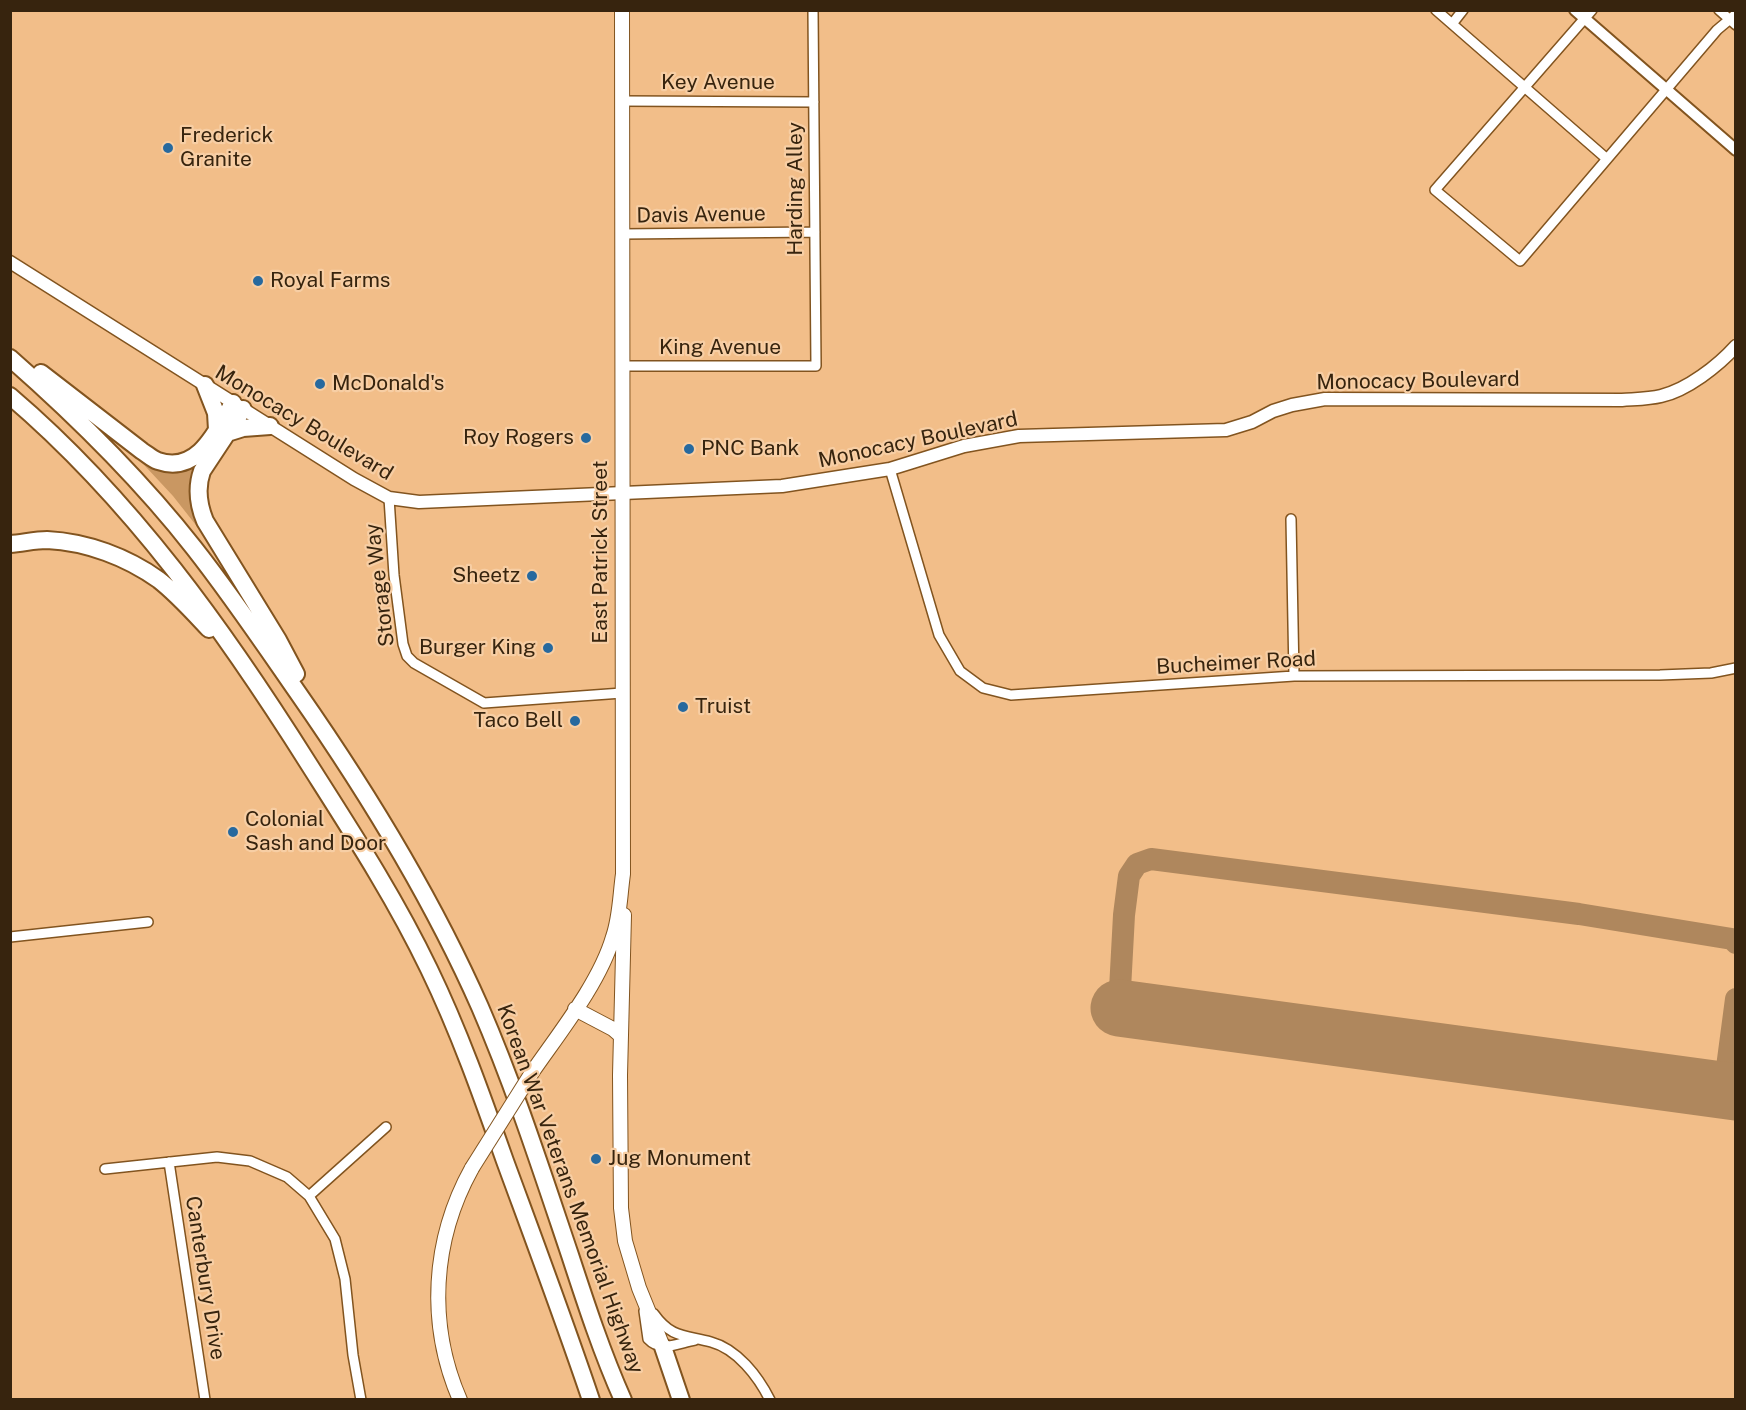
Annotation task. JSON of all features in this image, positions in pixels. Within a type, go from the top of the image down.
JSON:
[{"type":"highway","points":[[10,353],[49,378],[142,451],[157,460],[169,462],[190,459],[201,453],[222,432],[270,426]]},
{"type":"highway","name":"Korean War Veterans Memorial Highway","points":[[10,358],[76,418],[118,462],[193,546],[229,592],[328,736],[419,883],[480,1006],[519,1102],[597,1336],[623,1400]]},
{"type":"highway","points":[[205,385],[222,432]]},
{"type":"highway","points":[[10,396],[58,440],[132,519],[205,609],[368,857],[430,971],[472,1071],[591,1400]]},
{"type":"highway","points":[[238,406],[222,432],[199,480],[198,502],[216,540],[278,640],[328,736]]},
{"type":"highway","points":[[10,544],[45,540],[69,542],[105,551],[138,567],[160,581],[241,661]]},
{"type":"highway","points":[[663,1347],[681,1400]]},
{"type":"main road","name":"East Patrick Street","points":[[460,1400],[452,1382],[440,1333],[438,1284],[445,1234],[461,1189],[472,1168],[600,968],[613,938],[623,874],[622,10]]},
{"type":"main road","name":"Monocacy Boulevard","points":[[10,262],[354,479],[389,498],[419,502],[782,486],[890,469],[964,446],[1019,436],[1226,430],[1292,405],[1325,399],[1622,400],[1661,396],[1694,381],[1725,358],[1736,346]]},
{"type":"main road","points":[[623,874],[621,1208],[625,1241],[639,1288],[663,1347]]},
{"type":"main road","points":[[575,1009],[613,1029],[621,1036]]},
{"type":"street","name":"Harding Alley","points":[[813,10],[816,366]]},
{"type":"street","points":[[1436,10],[1607,159]]},
{"type":"street","points":[[1452,24],[1463,10]]},
{"type":"street","points":[[1575,10],[1588,15],[1667,90],[1736,150]]},
{"type":"street","points":[[1588,15],[1435,190],[1520,261],[1717,30],[1733,19],[1719,10]]},
{"type":"street","name":"Key Avenue","points":[[622,101],[814,102]]},
{"type":"street","name":"Davis Avenue","points":[[623,234],[814,232]]},
{"type":"street","name":"King Avenue","points":[[623,366],[816,366]]},
{"type":"street","name":"Bucheimer Road","points":[[890,469],[939,635],[960,671],[983,688],[1011,694],[1294,676],[1660,675],[1711,673],[1736,668]]},
{"type":"street","name":"Storage Way","points":[[389,498],[394,574],[403,644],[407,656],[414,663],[484,703],[621,693]]},
{"type":"street","points":[[1291,519],[1294,676]]},
{"type":"street","points":[[10,937],[148,922]]},
{"type":"street","points":[[309,1196],[386,1127]]},
{"type":"street","points":[[105,1169],[217,1157],[250,1161],[287,1177],[309,1196],[334,1239],[342,1269],[361,1400]]},
{"type":"street","name":"Canterbury Drive","points":[[169,1162],[205,1400]]},
{"type":"street","points":[[639,1288],[648,1339],[656,1346],[663,1347],[697,1339]]},
{"type":"street","points":[[648,1306],[665,1328],[712,1342],[735,1354],[754,1374],[770,1400]]},
{"type":"shaded area","points":[[119,438],[139,455],[201,460],[196,475],[221,557],[173,496]]},
{"type":"taxiway","points":[[1119,1008],[1124,915],[1129,876],[1137,864],[1151,859],[1579,914],[1732,939],[1736,943]]},
{"type":"taxiway","points":[[1724,1090],[1736,999]]},
{"type":"runway","points":[[1119,1008],[1736,1092]]},
{"type":"place","name":"Frederick Granite","points":[[168,148]]},
{"type":"place","name":"Royal Farms","points":[[258,281]]},
{"type":"place","name":"McDonald's","points":[[320,384]]},
{"type":"place","name":"Roy Rogers","points":[[586,438]]},
{"type":"place","name":"PNC Bank","points":[[689,449]]},
{"type":"place","name":"Sheetz","points":[[532,576]]},
{"type":"place","name":"Burger King","points":[[548,648]]},
{"type":"place","name":"Truist","points":[[683,707]]},
{"type":"place","name":"Taco Bell","points":[[575,721]]},
{"type":"place","name":"Colonial Sash and Door","points":[[233,832]]},
{"type":"place","name":"Jug Monument","points":[[596,1159]]}]
